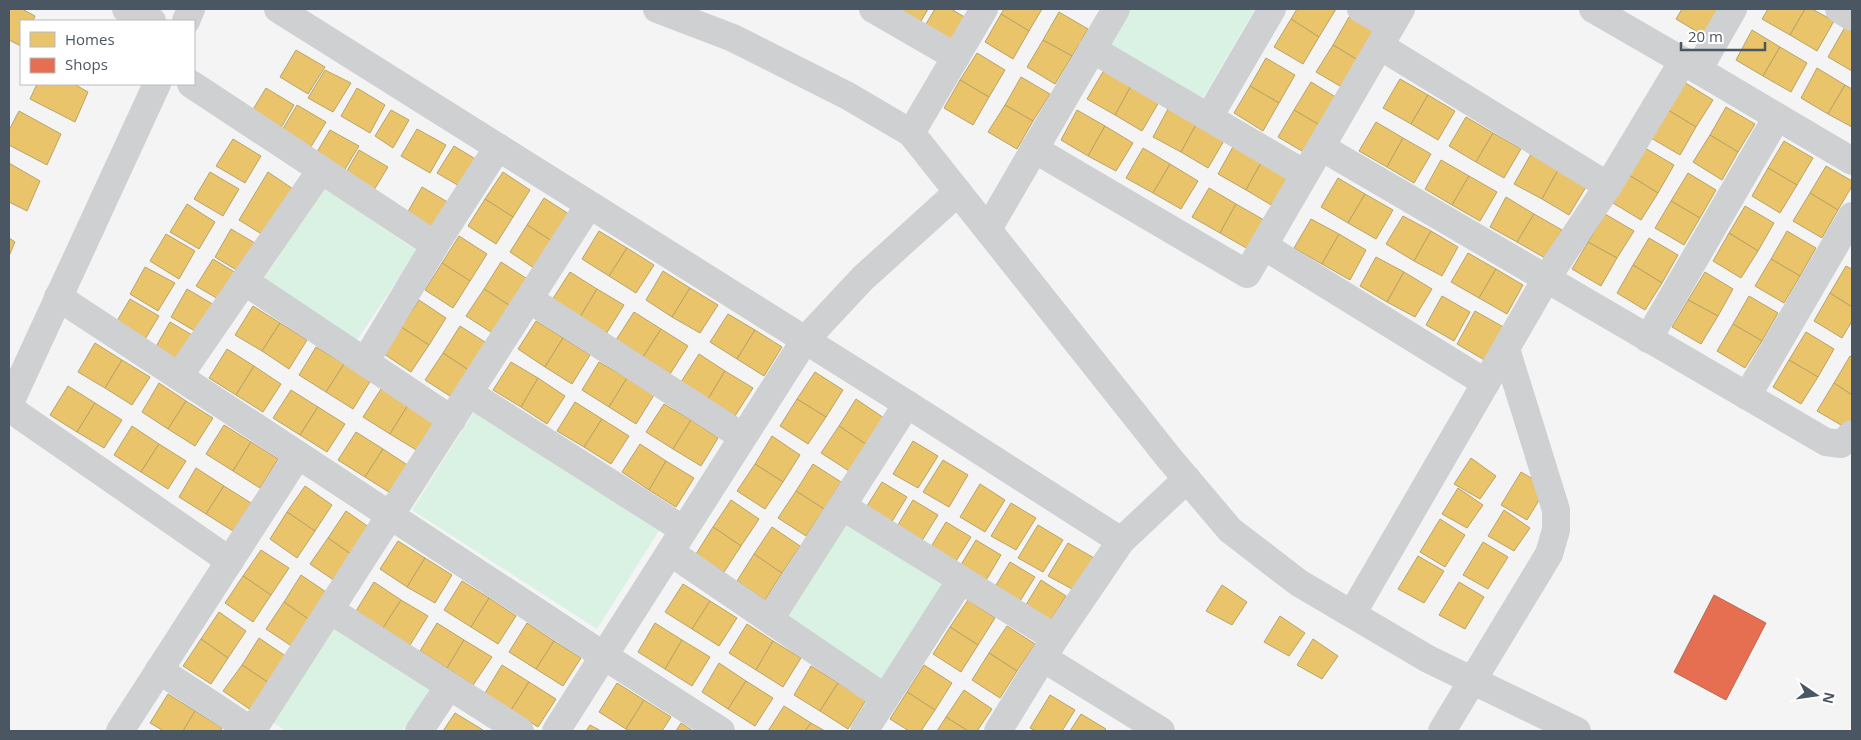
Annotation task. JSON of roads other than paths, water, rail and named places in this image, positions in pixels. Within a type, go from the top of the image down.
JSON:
[{"type":"street","points":[[126,9],[150,20]]},
{"type":"street","points":[[278,9],[907,404],[1121,541]]},
{"type":"street","points":[[657,9],[733,38],[848,96],[911,133],[1187,479],[1230,530],[1299,583],[1428,659],[1577,731]]},
{"type":"street","points":[[873,9],[956,57]]},
{"type":"street","points":[[911,133],[984,9]]},
{"type":"street","points":[[988,229],[1116,9]]},
{"type":"street","points":[[1209,117],[1272,9]]},
{"type":"street","points":[[1361,9],[1391,27],[1608,186]]},
{"type":"street","points":[[1592,9],[1852,161]]},
{"type":"street","points":[[1352,614],[1546,279],[1691,66],[1733,9]]},
{"type":"street","points":[[1839,9],[1852,17]]},
{"type":"street","points":[[1034,150],[1247,274],[1391,27]]},
{"type":"street","points":[[1092,49],[1305,174]]},
{"type":"street","points":[[157,85],[9,407],[230,561]]},
{"type":"street","points":[[193,85],[436,245]]},
{"type":"street","points":[[1648,338],[1777,117]]},
{"type":"street","points":[[365,362],[498,147]]},
{"type":"street","points":[[1321,147],[1826,442],[1841,444],[1852,434]]},
{"type":"street","points":[[179,376],[321,170]]},
{"type":"street","points":[[556,731],[805,340],[863,278],[958,192]]},
{"type":"street","points":[[159,670],[252,731],[589,204]]},
{"type":"street","points":[[1747,396],[1852,216]]},
{"type":"street","points":[[1264,246],[1486,383]]},
{"type":"street","points":[[244,281],[452,420]]},
{"type":"street","points":[[58,297],[721,731]]},
{"type":"street","points":[[529,299],[743,437]]},
{"type":"street","points":[[1442,731],[1549,554],[1556,530],[1556,510],[1506,348]]},
{"type":"street","points":[[469,393],[677,541],[770,619],[885,698]]},
{"type":"street","points":[[770,619],[907,404]]},
{"type":"street","points":[[120,731],[298,455]]},
{"type":"street","points":[[998,731],[1049,648],[1121,541],[1187,479]]},
{"type":"street","points":[[842,506],[961,580],[1161,731]]},
{"type":"street","points":[[864,731],[961,580]]},
{"type":"street","points":[[330,610],[520,731]]},
{"type":"street","points":[[419,731],[449,686]]}]
